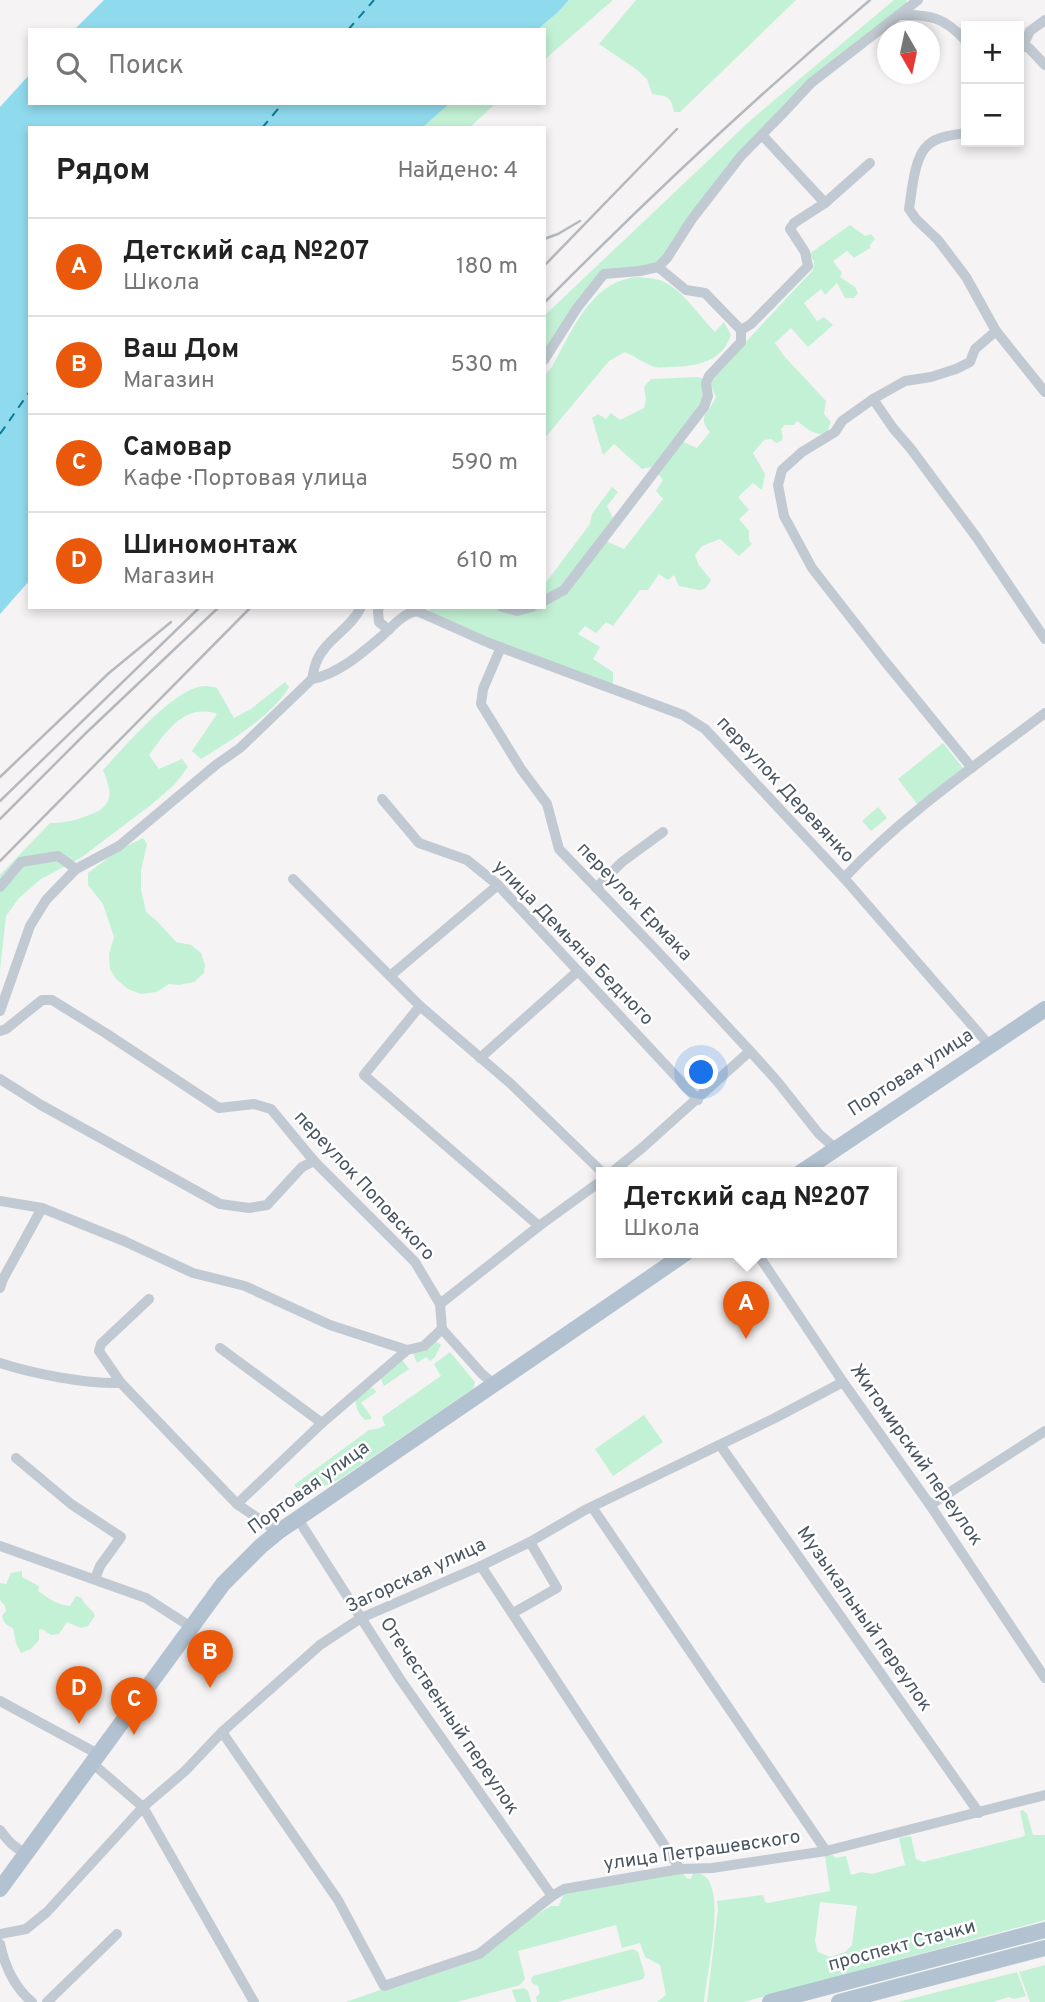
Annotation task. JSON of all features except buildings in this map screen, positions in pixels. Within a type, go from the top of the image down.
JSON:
[{"type":"main road","name":"Портовая улица","points":[[808,1167],[1045,1009]]},
{"type":"main road","name":"Портовая улица","points":[[0,1889],[223,1584],[261,1546],[679,1258]]},
{"type":"main road","name":"проспект Стачки","points":[[770,2002],[1045,1930]]},
{"type":"main road","name":"проспект Стачки","points":[[839,2002],[1045,1948]]},
{"type":"street","points":[[546,357],[577,308],[604,274],[658,267],[741,156],[811,83],[918,0]]},
{"type":"street","points":[[898,15],[923,15],[942,20],[961,37]]},
{"type":"street","points":[[1024,41],[1045,20]]},
{"type":"street","points":[[1024,46],[1045,65]]},
{"type":"street","points":[[961,134],[948,135],[928,145],[916,167],[909,209],[939,240],[967,276],[996,331],[1045,392]]},
{"type":"street","points":[[762,135],[825,203]]},
{"type":"street","points":[[741,330],[751,324],[808,266],[805,252],[790,229],[794,223],[825,203],[870,163]]},
{"type":"street","points":[[546,600],[564,590],[704,407],[708,396],[706,383],[709,376],[741,342],[741,330],[705,293],[686,290],[658,267]]},
{"type":"street","points":[[972,768],[812,568],[785,516],[778,485],[782,470],[802,452],[835,432],[842,421],[873,399],[905,381],[932,377],[970,362],[975,349],[996,331]]},
{"type":"street","points":[[873,399],[892,428],[911,449],[977,538],[1045,639]]},
{"type":"street","points":[[312,679],[320,654],[356,619],[360,609]]},
{"type":"street","points":[[378,609],[379,622],[389,630]]},
{"type":"street","points":[[0,1011],[30,926],[46,900],[76,869],[119,846],[240,748],[312,679],[338,669],[413,610]]},
{"type":"street","name":"переулок Деревянко","points":[[413,610],[501,647],[683,715],[705,729],[844,878],[990,1046]]},
{"type":"street","name":"переулок Ермака","points":[[501,647],[482,689],[481,704],[521,769],[547,804],[559,849],[750,1051],[819,1134],[835,1148]]},
{"type":"street","points":[[844,878],[870,849],[1045,713]]},
{"type":"street","name":"улица Демьяна Бедного","points":[[382,799],[419,843],[467,860],[498,885],[698,1100]]},
{"type":"street","points":[[596,888],[622,862],[663,832]]},
{"type":"street","points":[[0,887],[21,862],[58,856],[76,869]]},
{"type":"street","points":[[293,879],[420,1006],[510,1083],[597,1167]]},
{"type":"street","points":[[390,976],[498,885]]},
{"type":"street","points":[[480,1058],[578,971]]},
{"type":"street","name":"переулок Поповского","points":[[0,1031],[43,1000],[52,1000],[219,1108],[254,1104],[271,1109],[314,1161],[415,1262],[440,1304]]},
{"type":"street","points":[[420,1006],[364,1075],[539,1226]]},
{"type":"street","points":[[618,1167],[698,1100],[750,1051]]},
{"type":"street","points":[[0,1079],[41,1105],[220,1204],[248,1209],[267,1205],[302,1167],[314,1161]]},
{"type":"street","points":[[494,1384],[442,1329],[440,1304],[596,1185]]},
{"type":"street","points":[[0,1201],[42,1208],[124,1241],[193,1273],[245,1286],[330,1325],[407,1350]]},
{"type":"street","points":[[0,1288],[42,1208]]},
{"type":"street","name":"Житомирский переулок","points":[[760,1258],[1045,1678]]},
{"type":"street","points":[[149,1299],[101,1344],[99,1352],[121,1383],[237,1504],[278,1532]]},
{"type":"street","name":"Портовая улица","points":[[237,1504],[322,1423],[407,1350],[424,1346],[442,1329]]},
{"type":"street","points":[[220,1348],[322,1423]]},
{"type":"street","points":[[0,1363],[47,1374],[121,1383]]},
{"type":"street","name":"Загорская улица","points":[[0,1934],[26,1930],[47,1912],[143,1807],[185,1771],[222,1732],[320,1645],[361,1618],[481,1566],[592,1507],[843,1382]]},
{"type":"street","points":[[930,1505],[1045,1431]]},
{"type":"street","name":"Музыкальный переулок","points":[[720,1445],[979,1813]]},
{"type":"street","points":[[16,1458],[71,1504],[121,1536],[100,1566],[96,1579]]},
{"type":"street","points":[[592,1507],[826,1851]]},
{"type":"street","name":"Отечественный переулок","points":[[298,1519],[400,1679],[552,1896]]},
{"type":"street","points":[[513,1614],[557,1588],[530,1542]]},
{"type":"street","points":[[0,1546],[146,1598],[191,1627]]},
{"type":"street","points":[[481,1566],[680,1869]]},
{"type":"street","points":[[0,1701],[95,1758],[143,1807],[254,2002]]},
{"type":"street","name":"улица Петрашевского","points":[[222,1732],[338,1900],[384,1986],[479,1954],[564,1889],[680,1869],[712,1868],[826,1851],[1045,1795]]},
{"type":"street","points":[[0,1830],[16,1849],[26,1853]]},
{"type":"street","points":[[47,2002],[117,1934]]},
{"type":"street","points":[[0,1944],[12,1980],[32,2002]]},
{"type":"green space","points":[[569,0],[613,0],[546,58],[546,28],[539,28]]},
{"type":"green space","points":[[636,0],[796,0],[680,112],[674,112],[670,100],[665,96],[652,94],[647,79],[636,69],[599,44]]},
{"type":"green space","points":[[894,0],[907,0],[904,11],[891,21],[877,21],[877,32],[811,84],[741,156],[658,267],[604,274],[546,349],[546,314],[752,119]]},
{"type":"green space","points":[[448,105],[494,105],[471,126],[424,126]]},
{"type":"green space","points":[[850,225],[865,236],[871,234],[875,239],[870,248],[854,258],[847,251],[833,261],[842,273],[840,277],[855,287],[858,293],[854,298],[845,298],[837,283],[825,295],[821,289],[804,303],[817,321],[824,317],[833,325],[808,347],[791,328],[775,343],[826,401],[824,414],[831,422],[826,434],[814,433],[797,421],[794,425],[785,425],[781,429],[781,441],[776,443],[771,439],[764,440],[753,453],[765,474],[762,490],[753,483],[738,497],[749,510],[739,519],[749,531],[752,544],[739,556],[720,539],[702,546],[695,555],[698,564],[711,580],[705,589],[679,586],[674,575],[668,580],[659,574],[648,590],[640,590],[613,626],[606,622],[596,633],[585,626],[578,634],[600,647],[593,659],[613,672],[613,683],[610,686],[431,613],[429,609],[500,609],[507,613],[546,609],[546,602],[606,541],[624,549],[663,499],[656,491],[663,480],[657,472],[681,441],[697,448],[710,432],[704,418],[716,397],[710,383],[712,378],[813,270],[814,261],[809,254]]},
{"type":"green space","points":[[639,277],[670,285],[715,332],[724,322],[731,335],[727,344],[708,361],[681,366],[655,367],[625,352],[609,361],[546,437],[546,374],[585,309],[608,287],[622,280]]},
{"type":"green space","points":[[651,379],[704,379],[705,396],[701,406],[652,467],[642,469],[614,444],[603,455],[592,418],[598,414],[606,419],[611,413],[620,420],[644,408],[644,387]]},
{"type":"green space","points":[[612,487],[618,492],[607,506],[613,518],[562,586],[546,596],[546,582],[590,524],[592,514]]},
{"type":"green space","points":[[285,682],[289,687],[272,708],[250,727],[201,759],[192,751],[217,714],[205,712],[185,716],[169,729],[149,755],[159,769],[182,759],[188,767],[174,785],[152,804],[82,857],[41,879],[19,898],[6,916],[0,970],[0,875],[50,823],[84,817],[106,805],[109,787],[103,770],[137,733],[166,706],[194,688],[217,688],[234,718],[251,709]]},
{"type":"green space","points":[[943,743],[963,768],[917,804],[898,779]]},
{"type":"green space","points":[[878,807],[887,818],[871,831],[862,821]]},
{"type":"green space","points":[[143,838],[147,844],[141,870],[141,890],[146,912],[176,942],[191,945],[201,953],[205,965],[204,973],[194,982],[169,984],[156,992],[141,994],[128,989],[116,979],[110,969],[109,954],[114,937],[103,904],[88,885],[88,873],[119,850]]},
{"type":"green space","points":[[433,1339],[441,1345],[435,1357],[430,1361],[426,1357],[417,1363],[412,1350]]},
{"type":"green space","points":[[450,1352],[475,1382],[473,1389],[340,1479],[320,1488],[307,1498],[294,1485],[369,1430],[385,1425],[382,1417],[441,1376],[434,1364]]},
{"type":"green space","points":[[399,1361],[403,1361],[409,1369],[384,1386],[380,1376]]},
{"type":"green space","points":[[374,1388],[376,1392],[361,1403],[371,1416],[371,1419],[365,1420],[357,1410],[355,1397]]},
{"type":"green space","points":[[644,1415],[663,1442],[613,1476],[595,1449]]},
{"type":"green space","points":[[22,1571],[22,1577],[39,1586],[38,1591],[57,1603],[70,1606],[76,1596],[82,1598],[95,1616],[88,1626],[81,1628],[67,1622],[59,1634],[51,1635],[39,1630],[39,1640],[31,1649],[21,1653],[13,1628],[6,1624],[2,1616],[6,1611],[0,1600],[0,1583],[6,1584],[11,1573]]},
{"type":"green space","points":[[1023,1810],[1027,1814],[1033,1835],[1045,1835],[1045,1920],[744,2002],[707,2002],[717,1901],[763,1895],[768,1903],[830,1891],[825,1856],[846,1856],[851,1875],[862,1872],[872,1874],[905,1865],[899,1838],[911,1836],[916,1859],[923,1862],[1022,1837],[1025,1835],[1020,1811]],"holes":[[[820,1902],[857,1906],[852,1945],[845,1952],[830,1957],[818,1952],[815,1941]]]},
{"type":"green space","points":[[683,1872],[686,1878],[691,1879],[693,1872],[701,1874],[710,1883],[713,1894],[713,1941],[704,2002],[657,2002],[666,1995],[660,1965],[645,1957],[640,1943],[622,1948],[616,1925],[518,1951],[525,1979],[520,1985],[457,2002],[346,2002],[480,1955],[521,1924],[551,1906],[559,1906],[564,1893]]},
{"type":"green space","points":[[633,1949],[638,1952],[645,1975],[643,1979],[557,2002],[537,2002],[536,1997],[540,1993],[538,1986],[532,1983],[533,1976]]},
{"type":"green space","points":[[1045,1965],[1045,2002],[1030,2002],[1019,1972]]},
{"type":"green space","points":[[1017,1972],[1026,1996],[993,2002],[898,2002]]},
{"type":"green space","points":[[524,1988],[528,1991],[531,2002],[516,2002],[512,1990]]},
{"type":"water","points":[[104,0],[569,0],[539,28],[76,28]]},
{"type":"water","points":[[28,76],[28,105],[448,105],[424,126],[28,126],[28,582],[0,614],[0,107]]},
{"type":"ferry route","points":[[350,28],[374,0]]},
{"type":"ferry route","points":[[264,126],[281,105]]},
{"type":"ferry route","points":[[0,434],[28,394]]},
{"type":"railway","points":[[546,301],[704,148],[870,0]]},
{"type":"railway","points":[[546,264],[677,129]]},
{"type":"railway","points":[[546,238],[580,221]]},
{"type":"railway","points":[[0,801],[198,609]]},
{"type":"railway","points":[[0,819],[217,609]]},
{"type":"railway","points":[[0,861],[249,609]]},
{"type":"railway","points":[[0,777],[109,673],[171,622]]},
{"type":"place","name":"Детский сад №207","points":[[746,1339]]},
{"type":"place","name":"Ваш Дом","points":[[210,1688]]},
{"type":"place","name":"Шиномонтаж","points":[[79,1724]]},
{"type":"place","name":"Самовар","points":[[134,1735]]}]
